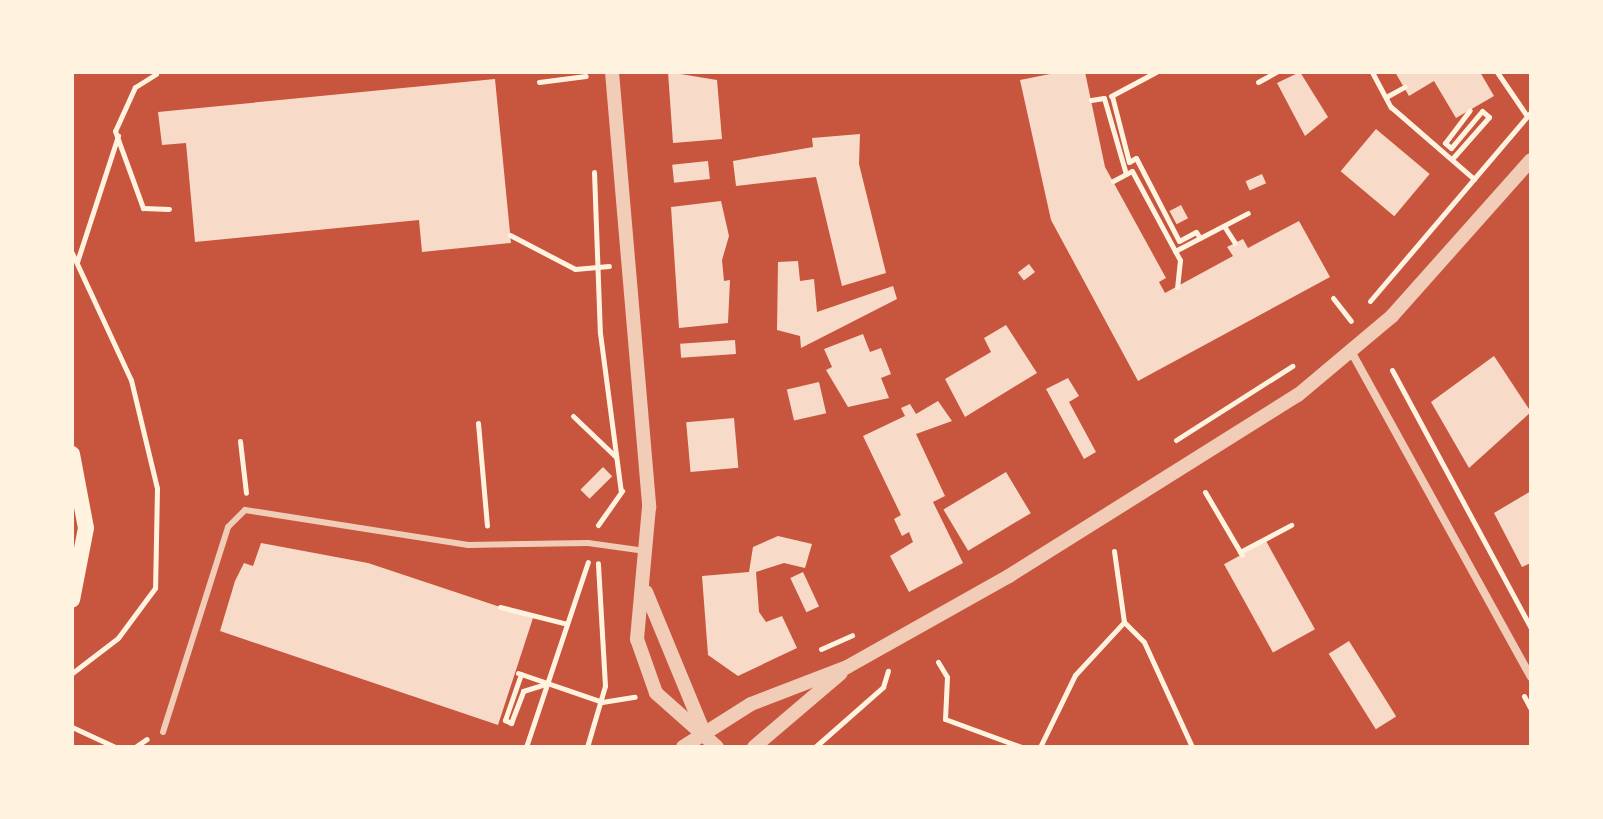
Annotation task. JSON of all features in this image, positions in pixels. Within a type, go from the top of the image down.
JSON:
[{"type":"main road","points":[[72,454],[86,528],[73,596]]},
{"type":"street","points":[[612,72],[647,551],[646,592],[637,639],[656,693],[703,730],[717,747]]},
{"type":"street","points":[[683,747],[703,730],[847,667],[1215,449],[1352,353],[1531,160]]},
{"type":"street","points":[[1352,353],[1531,677]]},
{"type":"street","points":[[646,592],[703,730]]},
{"type":"street","points":[[754,747],[847,667]]},
{"type":"lane","points":[[163,732],[228,527],[245,510],[488,545],[598,545],[647,551]]},
{"type":"path","points":[[548,72],[549,81]]},
{"type":"path","points":[[1142,72],[1149,76]]},
{"type":"path","points":[[1091,100],[1112,96],[1156,72]]},
{"type":"path","points":[[1258,82],[1276,72]]},
{"type":"path","points":[[1372,72],[1386,97],[1474,179]]},
{"type":"path","points":[[1363,309],[1529,114],[1497,72]]},
{"type":"path","points":[[77,263],[135,87],[156,74]]},
{"type":"path","points":[[539,82],[585,74],[588,92]]},
{"type":"path","points":[[1386,97],[1404,87]]},
{"type":"path","points":[[1112,96],[1129,162],[1136,158],[1179,241],[1196,232],[1200,238]]},
{"type":"path","points":[[1104,98],[1126,174]]},
{"type":"path","points":[[1452,159],[1489,117],[1482,111],[1451,148],[1445,143],[1470,110]]},
{"type":"path","points":[[118,136],[143,208],[169,209]]},
{"type":"path","points":[[587,747],[602,702],[598,526],[621,492],[596,268],[594,153]]},
{"type":"path","points":[[1113,181],[1132,171],[1175,251],[1177,287]]},
{"type":"path","points":[[1175,251],[1248,213]]},
{"type":"path","points":[[1224,226],[1235,243]]},
{"type":"path","points":[[510,235],[575,269],[625,264]]},
{"type":"path","points":[[72,253],[131,380],[157,488],[155,588],[118,638],[72,673]]},
{"type":"path","points":[[1333,298],[1351,321]]},
{"type":"path","points":[[1342,328],[1357,315]]},
{"type":"path","points":[[1169,445],[1305,357]]},
{"type":"path","points":[[1392,370],[1531,628]]},
{"type":"path","points":[[573,416],[617,458]]},
{"type":"path","points":[[478,423],[488,545]]},
{"type":"path","points":[[240,441],[245,510]]},
{"type":"path","points":[[1205,492],[1241,554],[1291,525]]},
{"type":"path","points":[[526,747],[567,624],[598,545]]},
{"type":"path","points":[[1114,551],[1124,622],[1144,642],[1192,747]]},
{"type":"path","points":[[500,607],[567,624]]},
{"type":"path","points":[[1040,747],[1075,675],[1124,622]]},
{"type":"path","points":[[814,652],[859,631]]},
{"type":"path","points":[[938,662],[947,677],[945,719],[1021,747]]},
{"type":"path","points":[[547,683],[523,691],[511,723],[505,720],[519,674],[547,683],[602,702]]},
{"type":"path","points":[[815,747],[883,687]]},
{"type":"path","points":[[72,727],[115,747]]},
{"type":"path","points":[[135,747],[142,739]]},
{"type":"building","points":[[668,72],[717,80],[722,139],[673,143]]},
{"type":"building","points":[[1060,72],[1085,72],[1105,167],[1166,278],[1159,282],[1165,293],[1233,256],[1227,247],[1243,239],[1248,248],[1299,221],[1330,277],[1138,381],[1051,220],[1020,80]]},
{"type":"building","points":[[1300,72],[1328,117],[1305,136],[1277,83]]},
{"type":"building","points":[[1395,72],[1480,72],[1494,96],[1456,118],[1434,81],[1409,96]]},
{"type":"building","points":[[495,79],[511,243],[422,252],[419,220],[195,242],[186,143],[162,145],[158,112]]},
{"type":"building","points":[[1376,129],[1430,174],[1394,216],[1341,171]]},
{"type":"building","points":[[860,134],[859,164],[886,273],[842,286],[816,177],[736,186],[733,161],[813,147],[812,138]]},
{"type":"building","points":[[708,161],[710,179],[674,183],[672,165]]},
{"type":"building","points":[[1262,174],[1266,183],[1250,190],[1246,181]]},
{"type":"building","points":[[721,201],[729,236],[722,260],[724,281],[730,280],[728,323],[679,328],[671,207]]},
{"type":"building","points":[[1181,205],[1188,218],[1177,224],[1170,211]]},
{"type":"building","points":[[798,261],[800,281],[814,279],[817,312],[893,286],[897,299],[801,348],[800,336],[777,330],[778,262]]},
{"type":"building","points":[[1029,264],[1035,272],[1024,280],[1018,272]]},
{"type":"building","points":[[1006,325],[1037,373],[965,417],[945,379],[991,352],[984,338]]},
{"type":"building","points":[[863,334],[870,352],[881,348],[891,374],[881,378],[889,398],[848,407],[826,370],[832,367],[824,349]]},
{"type":"building","points":[[735,340],[736,354],[681,358],[680,344]]},
{"type":"building","points":[[1494,356],[1531,412],[1469,468],[1431,402]]},
{"type":"building","points":[[1068,378],[1079,396],[1069,402],[1096,452],[1084,459],[1046,389]]},
{"type":"building","points":[[819,382],[826,413],[794,421],[787,389]]},
{"type":"building","points":[[938,401],[952,421],[916,434],[945,496],[933,502],[963,563],[909,592],[890,556],[913,542],[909,532],[902,536],[894,519],[901,515],[863,436],[905,416],[901,408],[910,404],[916,414]]},
{"type":"building","points":[[734,418],[738,468],[691,472],[686,422]]},
{"type":"building","points":[[603,467],[612,476],[590,499],[580,490]]},
{"type":"building","points":[[1006,472],[1031,513],[968,551],[943,510]]},
{"type":"building","points":[[1531,491],[1531,563],[1522,567],[1494,513]]},
{"type":"building","points":[[778,536],[812,544],[805,568],[784,563],[756,572],[759,612],[766,622],[782,616],[797,648],[738,676],[708,655],[702,576],[749,572],[753,547]]},
{"type":"building","points":[[1266,541],[1315,629],[1273,653],[1224,564]]},
{"type":"building","points":[[261,543],[368,563],[533,618],[498,725],[220,631],[235,581],[244,563],[253,566]]},
{"type":"building","points":[[803,572],[819,606],[806,612],[790,578]]},
{"type":"building","points":[[1349,641],[1396,716],[1376,729],[1329,654]]}]
